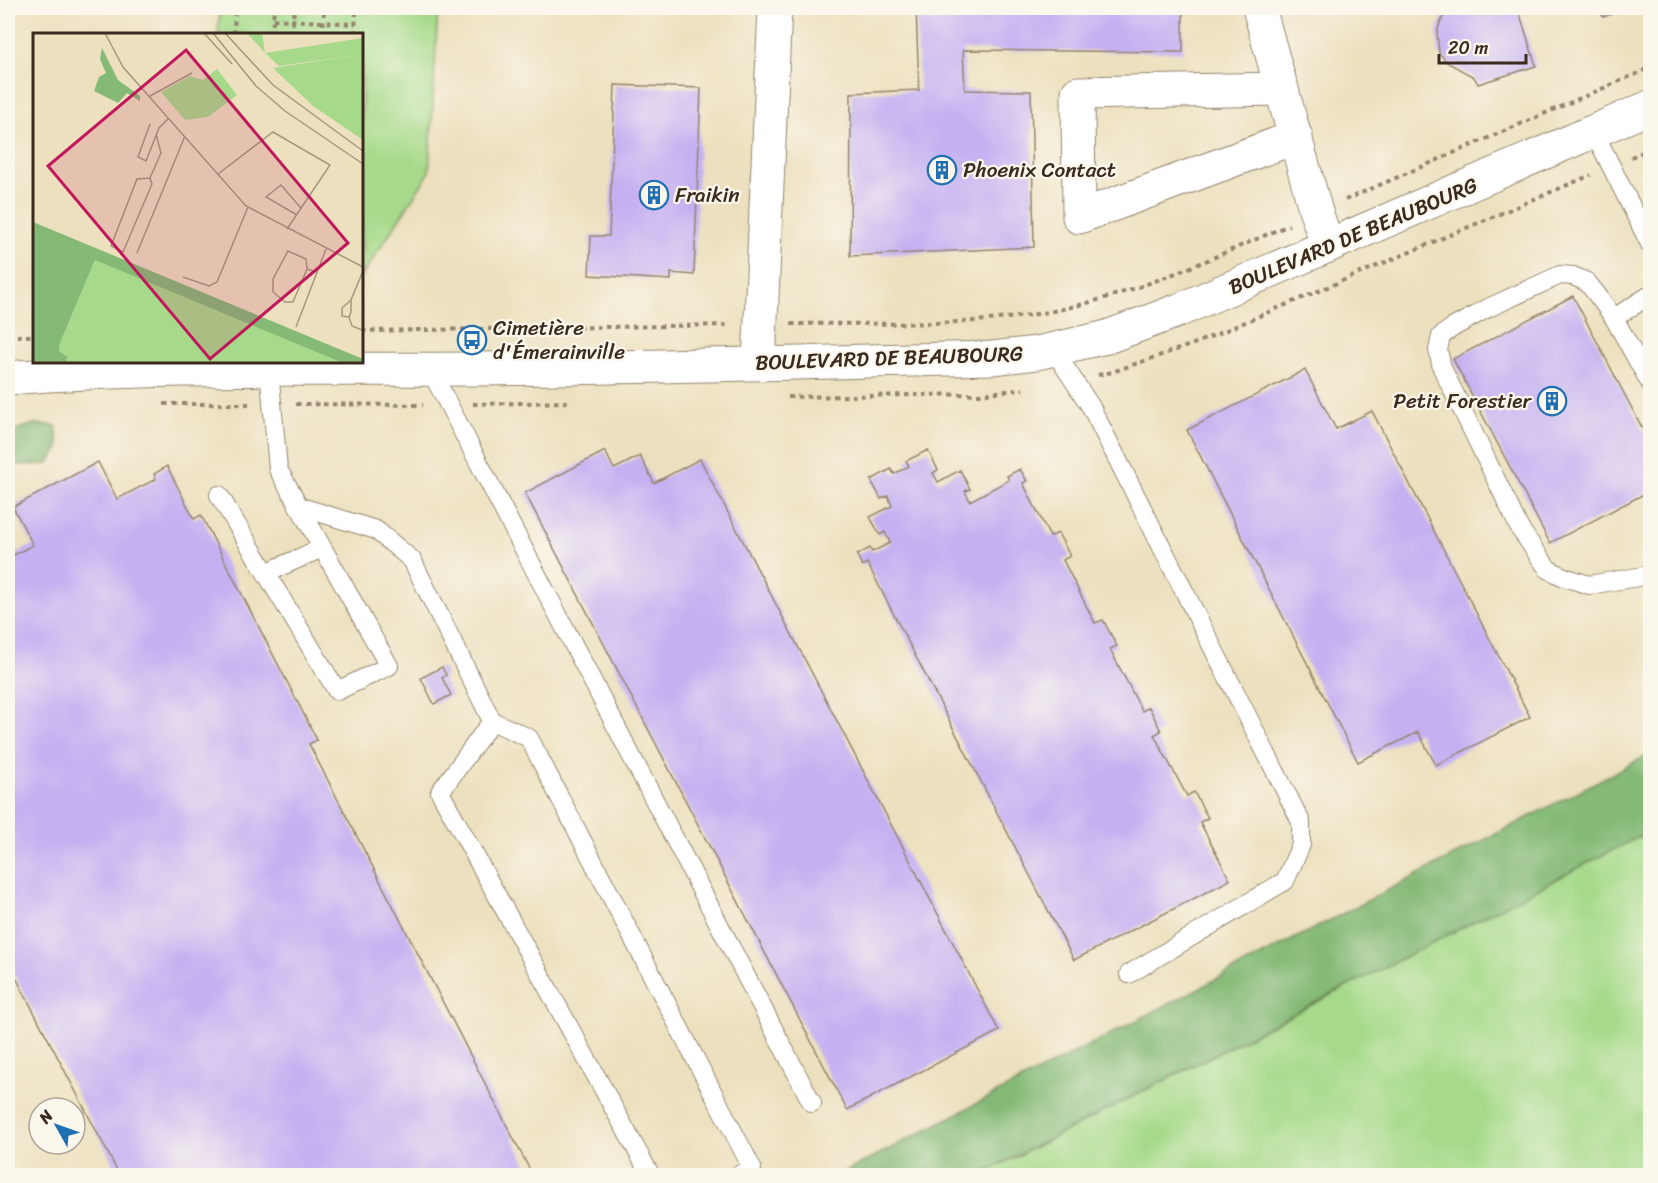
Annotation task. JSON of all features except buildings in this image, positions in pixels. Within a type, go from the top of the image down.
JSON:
[{"type":"main road","points":[[759,363],[775,8]]},
{"type":"main road","points":[[1259,8],[1316,212],[1328,246]]},
{"type":"main road","points":[[1282,89],[1078,93],[1079,217],[1296,137]]},
{"type":"main road","name":"BOULEVARD DE BEAUBOURG","points":[[8,365],[430,369],[992,358],[1053,349],[1107,337],[1177,311],[1650,107]]},
{"type":"main road","name":"BOULEVARD DE BEAUBOURG","points":[[8,378],[79,367]]},
{"type":"lane","points":[[1594,132],[1650,244]]},
{"type":"lane","points":[[1650,382],[1614,318],[1587,282],[1573,276],[1560,275],[1452,328],[1441,336],[1438,350],[1442,368],[1520,529],[1548,569],[1588,585],[1650,575]]},
{"type":"lane","points":[[1614,318],[1650,295]]},
{"type":"lane","points":[[1053,349],[1091,407],[1301,822],[1301,845],[1286,881],[1129,974]]},
{"type":"lane","points":[[219,495],[337,691],[389,666],[278,469],[268,369]]},
{"type":"lane","points":[[430,369],[812,1103]]},
{"type":"lane","points":[[298,506],[376,530],[412,560],[492,721],[529,738],[752,1168],[736,1176]]},
{"type":"lane","points":[[266,573],[322,548]]},
{"type":"lane","points":[[492,721],[440,792],[651,1176]]},
{"type":"path","points":[[234,33],[235,8]]},
{"type":"path","points":[[272,33],[274,8]]},
{"type":"path","points":[[292,33],[294,8]]},
{"type":"path","points":[[323,33],[324,8]]},
{"type":"path","points":[[355,33],[356,8]]},
{"type":"path","points":[[273,19],[355,24]]},
{"type":"path","points":[[363,331],[958,322],[1039,314],[1090,302],[1159,280],[1650,68]]},
{"type":"path","points":[[8,336],[33,336]]},
{"type":"green space","points":[[220,8],[438,8],[429,173],[363,274],[363,33],[218,33]]},
{"type":"green space","points":[[34,424],[56,426],[59,448],[48,464],[8,465],[8,432]]},
{"type":"green space","points":[[1650,754],[1650,831],[979,1175],[839,1175]]},
{"type":"green space","points":[[1650,831],[1650,1175],[979,1176]]},
{"type":"place","name":"Phoenix Contact","points":[[942,170]]},
{"type":"place","name":"Fraikin","points":[[654,195]]},
{"type":"place","name":"Cimetière d'Émerainville","points":[[472,340]]},
{"type":"place","name":"Petit Forestier","points":[[1552,401]]}]
